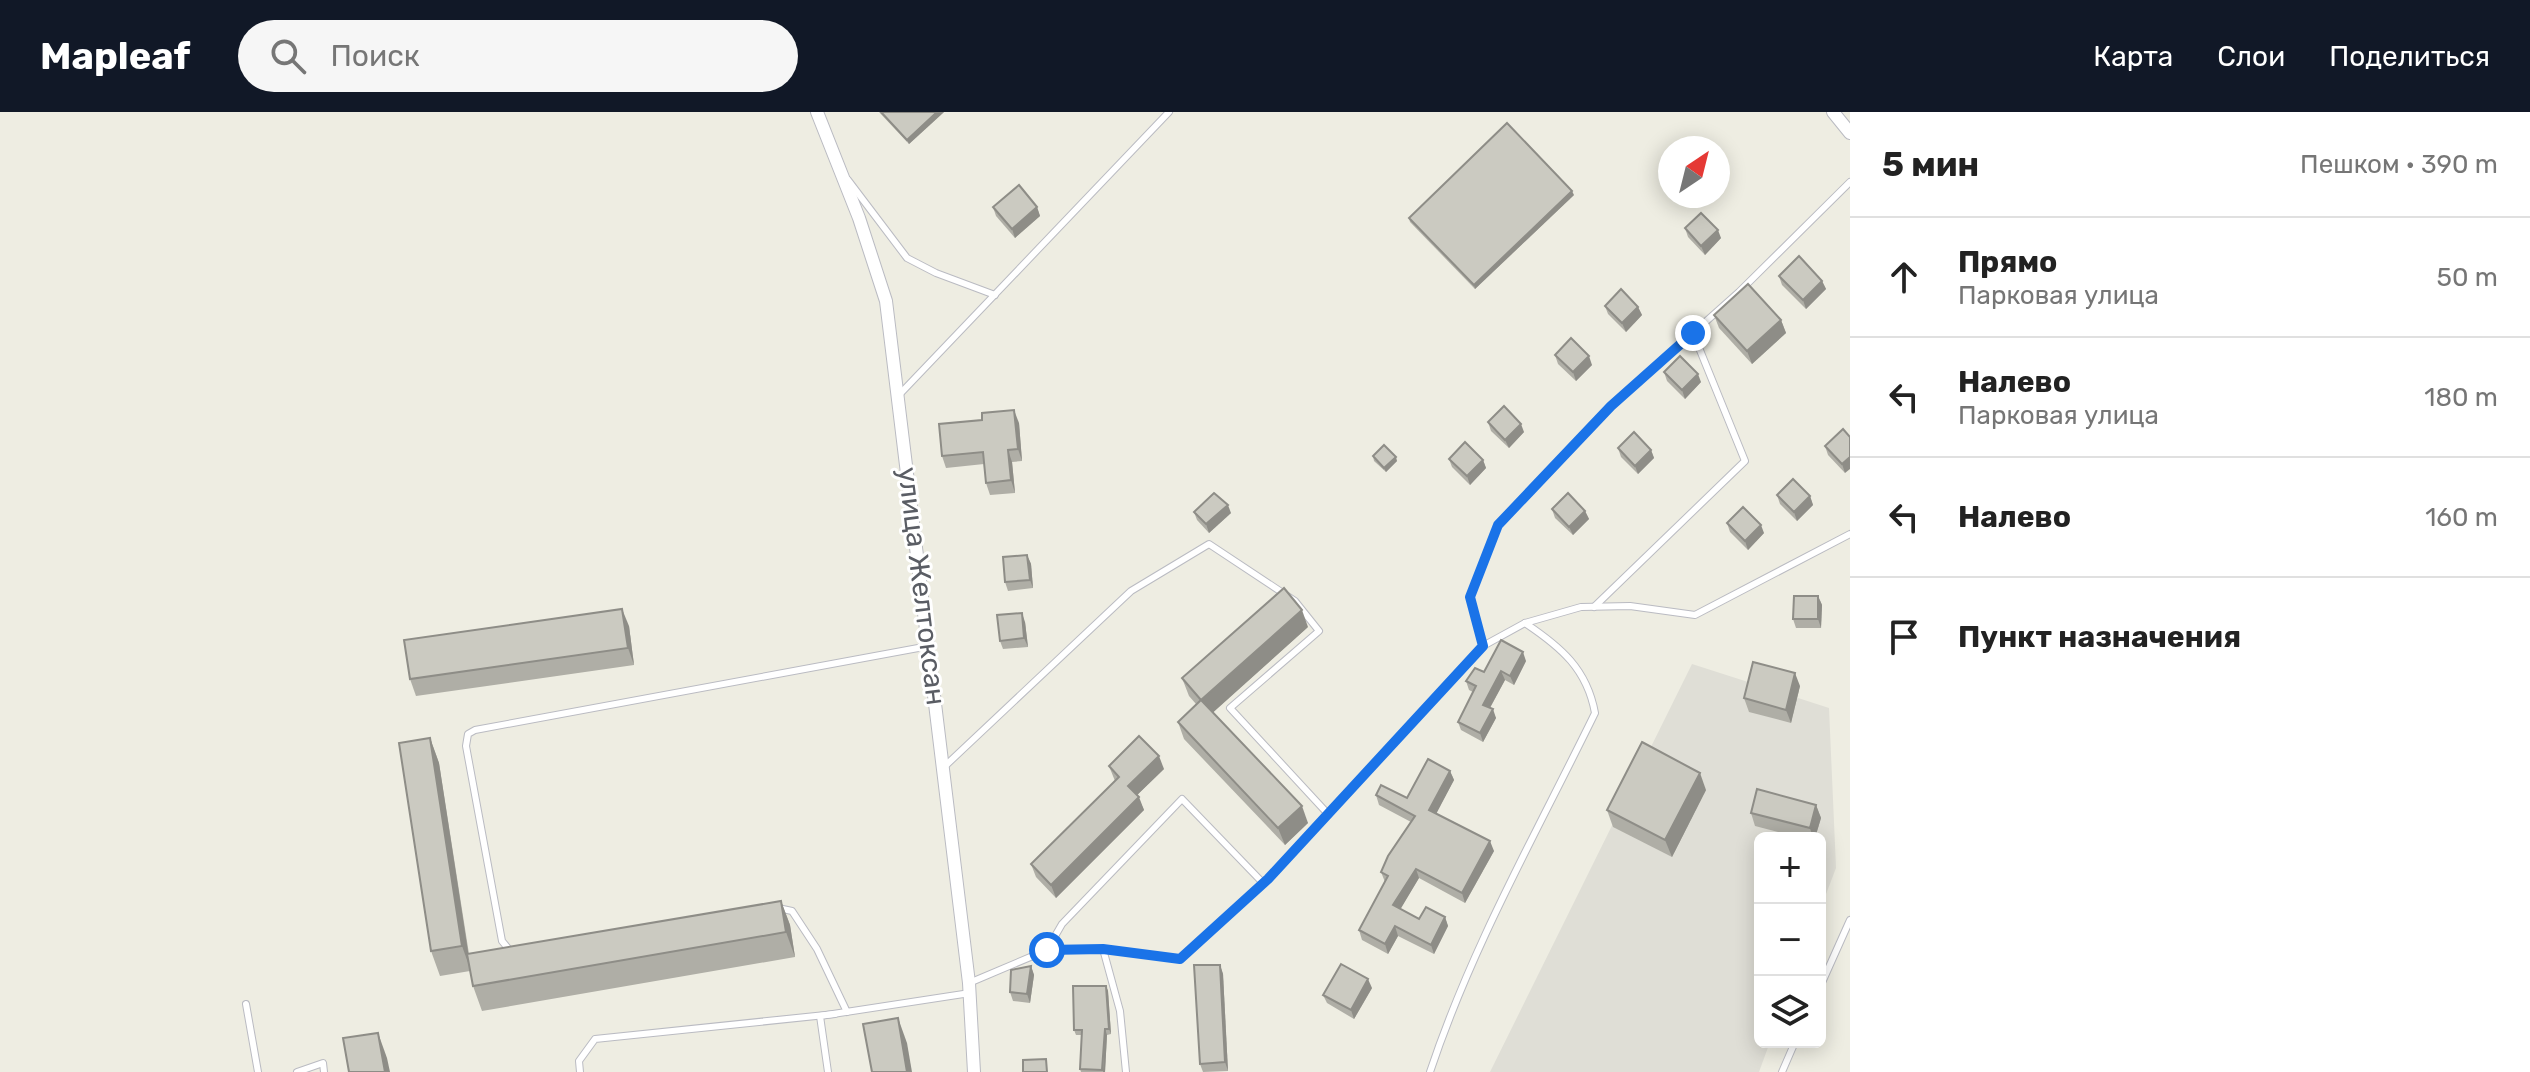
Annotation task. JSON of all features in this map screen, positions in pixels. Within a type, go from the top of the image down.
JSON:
[{"type":"street","name":"улица Желтоксан","points":[[817,112],[886,301],[944,767],[969,988],[974,1072]]},
{"type":"street","points":[[1833,112],[1850,133]]},
{"type":"lane","points":[[898,396],[1169,112]]},
{"type":"lane","points":[[841,171],[907,258],[936,273],[995,295]]},
{"type":"lane","points":[[1483,646],[1470,597],[1498,525],[1611,406],[1693,333],[1850,182]]},
{"type":"lane","points":[[1594,607],[1745,461],[1693,333]]},
{"type":"lane","points":[[828,1072],[820,1016],[969,988],[1047,950],[1103,949],[1180,959],[1263,883],[1483,646],[1525,623],[1594,607],[1630,606],[1695,615],[1850,534]]},
{"type":"lane","points":[[944,767],[1131,591],[1209,544],[1295,601],[1319,631],[1230,708],[1328,814]]},
{"type":"lane","points":[[1430,1072],[1448,1018],[1509,879],[1532,843],[1595,713],[1591,691],[1579,668],[1559,646],[1525,623]]},
{"type":"lane","points":[[526,952],[512,953],[502,941],[466,746],[468,734],[929,646]]},
{"type":"lane","points":[[1047,950],[1062,924],[1182,799],[1263,883]]},
{"type":"lane","points":[[772,906],[792,911],[817,949],[847,1012]]},
{"type":"lane","points":[[1825,976],[1850,920]]},
{"type":"lane","points":[[1103,949],[1120,1011],[1126,1072]]},
{"type":"lane","points":[[246,1004],[258,1072]]},
{"type":"lane","points":[[580,1072],[579,1061],[595,1039],[835,1014]]},
{"type":"lane","points":[[1782,1072],[1792,1048]]},
{"type":"lane","points":[[297,1072],[323,1063],[324,1072]]},
{"type":"shaded area","points":[[1692,664],[1829,708],[1836,868],[1826,894],[1826,832],[1754,832],[1754,1048],[1768,1048],[1759,1072],[1490,1072]]},
{"type":"building","points":[[881,112],[937,112],[907,140]]},
{"type":"building","points":[[1507,123],[1572,191],[1474,285],[1409,218]]},
{"type":"building","points":[[1019,185],[1037,207],[1012,229],[993,207]]},
{"type":"building","points":[[1701,213],[1718,230],[1701,246],[1685,228]]},
{"type":"building","points":[[1799,256],[1822,281],[1803,300],[1779,276]]},
{"type":"building","points":[[1748,284],[1781,320],[1747,351],[1714,315]]},
{"type":"building","points":[[1621,289],[1638,307],[1622,323],[1605,306]]},
{"type":"building","points":[[1571,338],[1589,356],[1573,372],[1555,355]]},
{"type":"building","points":[[1680,356],[1698,374],[1682,390],[1664,372]]},
{"type":"building","points":[[1504,406],[1521,424],[1505,440],[1488,422]]},
{"type":"building","points":[[1014,410],[1018,449],[1008,450],[1011,480],[986,483],[983,452],[942,456],[939,424],[982,420],[982,413]]},
{"type":"building","points":[[1843,429],[1850,437],[1850,457],[1842,464],[1825,446]]},
{"type":"building","points":[[1634,432],[1651,450],[1635,466],[1618,448]]},
{"type":"building","points":[[1465,442],[1483,460],[1467,476],[1449,459]]},
{"type":"building","points":[[1384,445],[1396,457],[1384,468],[1373,456]]},
{"type":"building","points":[[1793,479],[1810,496],[1794,512],[1777,495]]},
{"type":"building","points":[[1214,493],[1228,505],[1206,524],[1194,512]]},
{"type":"building","points":[[1568,493],[1585,511],[1569,527],[1552,509]]},
{"type":"building","points":[[1743,507],[1761,525],[1745,541],[1727,523]]},
{"type":"building","points":[[1027,555],[1030,580],[1005,582],[1003,557]]},
{"type":"building","points":[[1284,588],[1302,610],[1201,700],[1182,678]]},
{"type":"building","points":[[1794,596],[1818,596],[1818,619],[1793,619]]},
{"type":"building","points":[[622,609],[628,648],[410,679],[404,640]]},
{"type":"building","points":[[1022,613],[1024,638],[1000,641],[997,615]]},
{"type":"building","points":[[1501,640],[1523,652],[1510,676],[1501,671],[1483,705],[1493,709],[1480,733],[1458,722],[1476,686],[1466,681],[1475,668],[1484,672]]},
{"type":"building","points":[[1753,662],[1795,673],[1786,710],[1744,698]]},
{"type":"building","points":[[1201,700],[1302,806],[1278,828],[1178,722]]},
{"type":"building","points":[[1139,736],[1159,756],[1128,786],[1139,797],[1051,885],[1031,864],[1119,777],[1109,766]]},
{"type":"building","points":[[430,738],[462,946],[431,951],[399,743]]},
{"type":"building","points":[[1642,742],[1700,773],[1665,840],[1607,810]]},
{"type":"building","points":[[1428,759],[1450,771],[1429,810],[1490,841],[1462,893],[1416,869],[1393,905],[1419,919],[1426,907],[1445,917],[1431,945],[1395,926],[1385,944],[1359,930],[1388,876],[1381,872],[1388,856],[1415,816],[1376,795],[1381,785],[1407,798]]},
{"type":"building","points":[[1757,789],[1816,805],[1810,828],[1751,813]]},
{"type":"building","points":[[781,901],[786,932],[473,986],[467,954]]},
{"type":"building","points":[[1341,964],[1368,979],[1351,1010],[1323,995]]},
{"type":"building","points":[[1194,965],[1220,965],[1225,1062],[1200,1064]]},
{"type":"building","points":[[1031,966],[1027,994],[1010,992],[1011,970]]},
{"type":"building","points":[[1073,986],[1106,986],[1109,1029],[1105,1029],[1102,1070],[1080,1069],[1082,1030],[1074,1030]]},
{"type":"building","points":[[898,1018],[907,1072],[872,1072],[863,1024]]},
{"type":"building","points":[[378,1033],[385,1072],[349,1072],[343,1038]]},
{"type":"building","points":[[1046,1059],[1047,1072],[1023,1072],[1023,1060]]},
{"type":"route","points":[[1047,950],[1103,949],[1180,959],[1268,879],[1483,646],[1470,597],[1498,525],[1611,406],[1693,333]]}]
